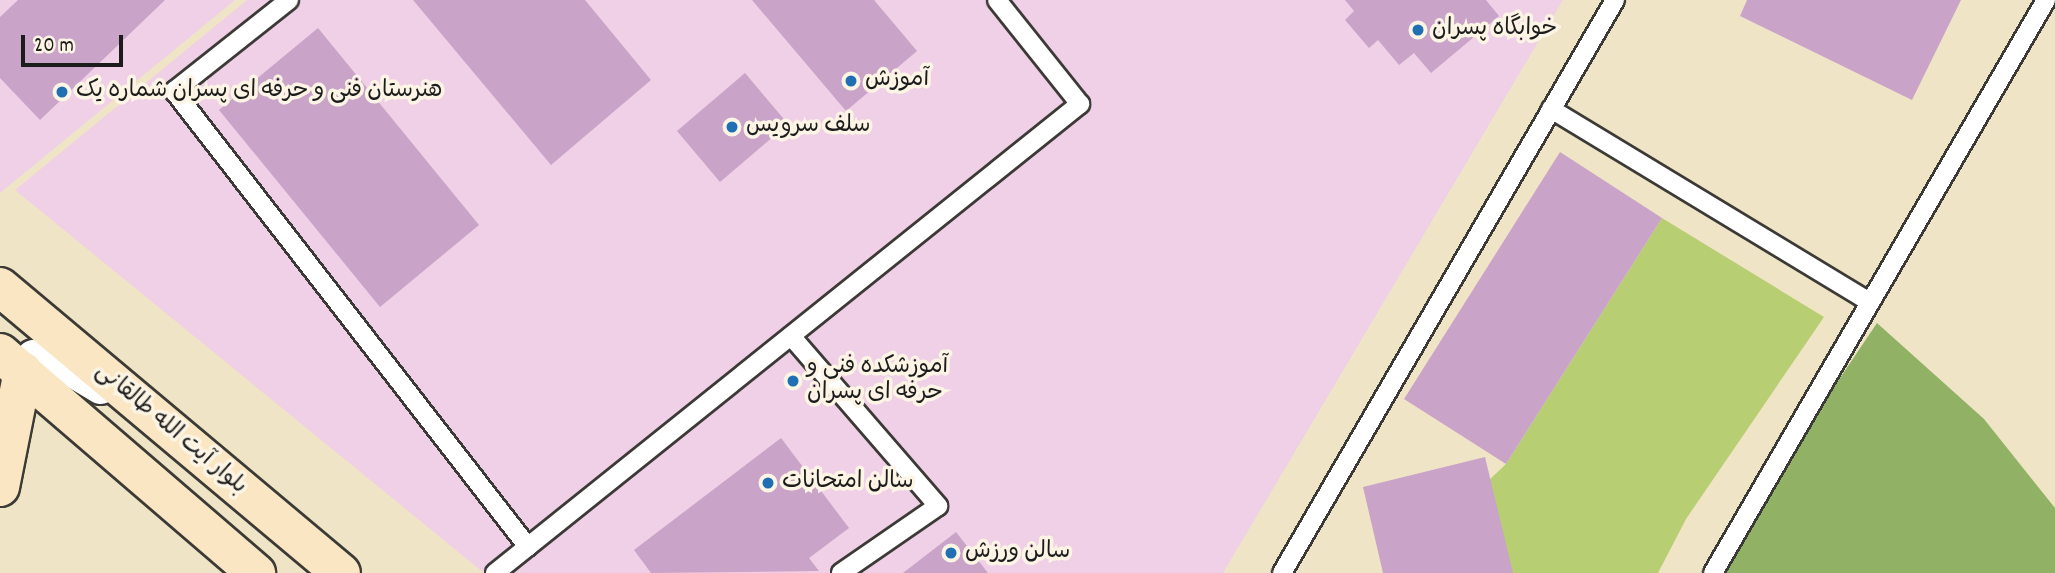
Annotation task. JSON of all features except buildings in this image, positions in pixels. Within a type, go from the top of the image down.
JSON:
[{"type":"main road","name":"بلوار آیت الله طالقانی","points":[[0,287],[341,573]]},
{"type":"main road","points":[[0,487],[12,362]]},
{"type":"main road","points":[[12,362],[256,573]]},
{"type":"street","points":[[12,362],[33,356],[52,358],[181,439]]},
{"type":"lane","points":[[289,0],[174,91],[528,547]]},
{"type":"lane","points":[[495,573],[1080,104],[997,0]]},
{"type":"lane","points":[[1282,573],[1615,0]]},
{"type":"lane","points":[[1713,573],[2046,0]]},
{"type":"lane","points":[[1552,109],[1870,302]]},
{"type":"lane","points":[[791,336],[938,506],[841,573]]},
{"type":"shaded area","name":"هنرستان فنی و حرفه ای پسران شماره یک","points":[[0,0],[235,0],[0,193]]},
{"type":"shaded area","name":"آموزشکده فنی و حرفه ای پسران","points":[[247,0],[1563,0],[1223,573],[484,573],[15,190]]},
{"type":"green space","points":[[1662,218],[1824,317],[1686,519],[1658,573],[1391,573],[1506,464]]},
{"type":"green space","points":[[1877,323],[1984,419],[2055,508],[2055,573],[1720,573],[1739,528]]},
{"type":"place","name":"خوابگاه پسران","points":[[1418,30]]},
{"type":"place","name":"آموزش","points":[[851,81]]},
{"type":"place","name":"هنرستان فنی و حرفه ای پسران شماره یک","points":[[62,92]]},
{"type":"place","name":"سلف سرویس","points":[[732,127]]},
{"type":"place","name":"آموزشکده فنی و حرفه ای پسران","points":[[793,381]]},
{"type":"place","name":"سالن امتحانات","points":[[768,483]]},
{"type":"place","name":"سالن ورزش","points":[[951,553]]}]
